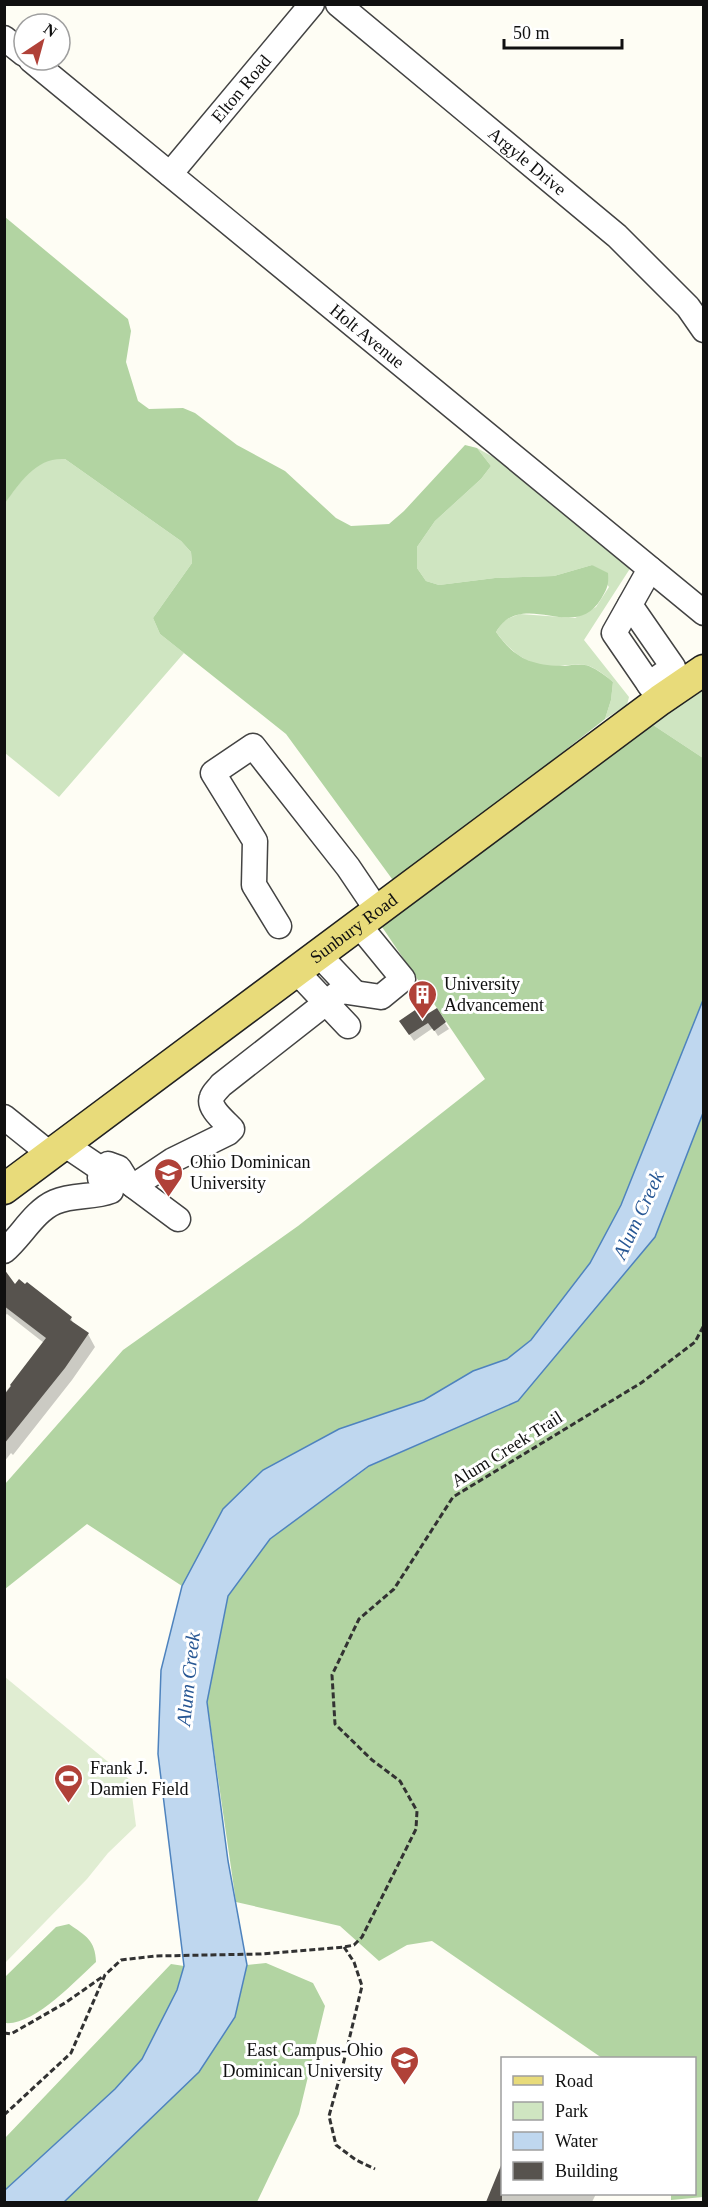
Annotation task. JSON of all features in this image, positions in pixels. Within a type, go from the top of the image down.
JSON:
[{"type":"main road","name":"Sunbury Road","points":[[4,1189],[367,917],[654,692],[704,670]]},
{"type":"street","name":"Elton Road","points":[[170,174],[312,4]]},
{"type":"street","name":"Argyle Drive","points":[[338,4],[616,236],[688,307],[704,330]]},
{"type":"street","name":"Holt Avenue","points":[[46,72],[650,569],[699,602]]},
{"type":"street","points":[[650,569],[614,633],[654,692]]},
{"type":"street","points":[[279,926],[254,885],[255,841],[213,773],[253,746],[348,867],[367,917],[403,979],[381,997],[372,997],[353,991],[307,962]]},
{"type":"street","points":[[307,962],[325,1004],[348,1026]]},
{"type":"street","points":[[4,1251],[53,1202],[81,1196],[101,1195],[118,1182],[173,1160],[228,1133],[232,1129],[214,1109],[211,1102],[220,1085],[341,991],[353,991]]},
{"type":"street","points":[[4,1117],[178,1219]]},
{"type":"path","name":"Alum Creek Trail","points":[[344,1947],[354,1945],[363,1937],[416,1829],[417,1811],[400,1781],[372,1760],[335,1724],[332,1675],[359,1619],[394,1589],[453,1497],[641,1383],[695,1342],[704,1325]]},
{"type":"path","points":[[4,2033],[11,2034],[65,2003],[122,1960],[155,1956],[260,1954],[344,1947],[354,1962],[362,1986],[329,2116],[336,2145],[356,2160],[375,2169]]},
{"type":"path","points":[[4,2115],[71,2053],[105,1975]]},
{"type":"green space","points":[[5,217],[128,319],[131,331],[126,362],[138,401],[149,409],[183,408],[195,413],[237,445],[285,471],[336,518],[351,526],[389,524],[465,445],[477,448],[491,466],[481,479],[435,521],[417,547],[417,568],[426,581],[439,585],[495,578],[554,576],[592,565],[608,573],[607,587],[601,599],[593,609],[583,615],[562,617],[528,613],[517,615],[505,621],[496,632],[510,649],[525,659],[553,666],[589,666],[608,678],[613,682],[611,700],[605,719],[395,883],[286,734],[160,634],[153,618],[192,563],[191,552],[181,541],[65,459],[46,462],[30,472],[5,503]]},
{"type":"green space","points":[[477,448],[511,467],[631,567],[584,640],[629,697],[627,705],[605,719],[611,700],[613,682],[607,677],[586,665],[548,666],[532,662],[506,645],[496,632],[504,620],[520,614],[575,618],[596,607],[609,587],[592,565],[554,576],[495,578],[439,585],[426,581],[417,568],[417,547],[435,521],[481,479],[491,466]]},
{"type":"green space","points":[[53,458],[65,459],[181,541],[191,552],[192,563],[153,618],[160,634],[184,653],[59,797],[5,753],[4,503],[32,468]]},
{"type":"green space","points":[[703,683],[703,758],[650,723]]},
{"type":"green space","points":[[650,723],[703,758],[703,1000],[621,1205],[590,1263],[531,1340],[507,1359],[473,1371],[424,1400],[339,1429],[223,1509],[182,1586],[87,1524],[5,1589],[5,1484],[123,1350],[298,1226],[485,1079],[378,921]]},
{"type":"green space","points":[[703,1113],[703,2197],[671,2200],[671,2195],[696,2195],[696,2057],[601,2057],[432,1941],[407,1945],[379,1961],[340,1926],[236,1902],[207,1702],[228,1596],[270,1539],[370,1466],[518,1401]]},
{"type":"green space","name":"Frank J. Damien Field","points":[[5,1677],[130,1780],[136,1826],[5,1963]]},
{"type":"green space","points":[[69,1924],[92,1943],[96,1962],[41,2010],[16,2022],[5,2023],[5,1977],[56,1927]]},
{"type":"green space","points":[[266,1963],[313,1983],[325,2006],[299,2114],[257,2202],[64,2202],[199,2072],[235,2017],[247,1965]]},
{"type":"green space","points":[[171,1964],[184,1966],[177,1990],[142,2059],[115,2089],[5,2190],[5,2138]]},
{"type":"water","name":"Alum Creek","points":[[703,1000],[703,1113],[655,1237],[518,1401],[369,1466],[270,1539],[228,1596],[207,1702],[228,1861],[247,1965],[235,2017],[199,2072],[64,2202],[5,2202],[5,2190],[115,2089],[142,2059],[177,1990],[184,1966],[158,1754],[161,1670],[182,1586],[223,1509],[263,1470],[339,1429],[424,1400],[473,1371],[507,1359],[531,1340],[590,1263],[621,1205]]},
{"type":"building","name":"University Advancement","points":[[418,1008],[424,1016],[437,1008],[446,1022],[434,1031],[428,1023],[409,1035],[399,1021]]},
{"type":"building","points":[[4,1269],[15,1284],[19,1279],[25,1284],[27,1282],[72,1317],[70,1320],[89,1333],[65,1368],[4,1444],[4,1395],[46,1338],[4,1306]]},
{"type":"building","points":[[501,2165],[502,2202],[486,2202]]},
{"type":"place","name":"University Advancement","points":[[423,1020]]},
{"type":"place","name":"Ohio Dominican University","points":[[169,1198]]},
{"type":"place","name":"Frank J. Damien Field","points":[[69,1804]]},
{"type":"place","name":"East Campus-Ohio Dominican University","points":[[404,2086]]}]
